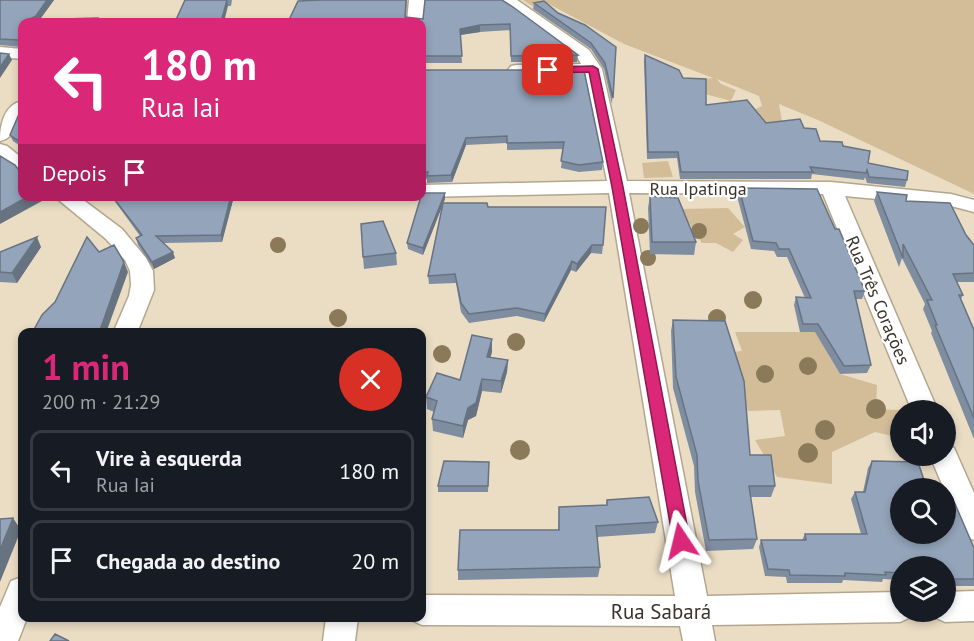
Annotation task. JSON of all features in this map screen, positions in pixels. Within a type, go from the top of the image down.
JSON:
[{"type":"street","points":[[415,18],[417,0]]},
{"type":"street","points":[[507,0],[583,54],[593,69],[618,187],[696,626]]},
{"type":"street","points":[[0,52],[18,54]]},
{"type":"street","points":[[502,70],[593,69]]},
{"type":"street","points":[[0,135],[18,111]]},
{"type":"street","points":[[0,150],[18,164]]},
{"type":"street","name":"Rua Ipatinga","points":[[426,191],[618,187],[831,188],[951,200],[974,206]]},
{"type":"street","name":"Rua Três Corações","points":[[831,188],[920,400]]},
{"type":"street","points":[[71,201],[117,235],[134,257],[142,274],[144,286],[127,328]]},
{"type":"street","points":[[948,466],[974,527]]},
{"type":"street","points":[[956,607],[974,606]]},
{"type":"street","name":"Rua Sabará","points":[[426,610],[696,626],[890,609]]},
{"type":"street","points":[[339,641],[341,622]]},
{"type":"shaded area","points":[[523,0],[974,0],[974,194],[818,120],[779,104],[783,127],[746,136],[754,110],[762,106],[759,96],[717,79],[721,84],[736,90],[731,101],[705,94],[705,79],[713,78],[624,44],[547,3],[532,6]]},
{"type":"shaded area","points":[[668,161],[673,177],[644,178],[642,163]]},
{"type":"shaded area","points":[[728,208],[745,227],[733,234],[743,240],[733,252],[716,243],[702,243],[680,209]]},
{"type":"shaded area","points":[[735,332],[831,332],[828,354],[840,374],[877,385],[876,409],[890,410],[890,436],[875,432],[832,452],[832,484],[777,477],[755,440],[785,436],[780,410],[748,411],[723,353],[742,351]]},
{"type":"building","points":[[0,0],[47,0],[36,16],[18,18],[18,40],[0,39]]},
{"type":"building","points":[[185,0],[227,0],[222,18],[177,18]]},
{"type":"building","points":[[406,0],[405,17],[414,18],[290,18],[298,1]]},
{"type":"building","points":[[425,0],[502,0],[578,55],[511,56],[510,24],[480,25],[460,29],[462,56],[426,56],[426,18],[423,18]]},
{"type":"building","points":[[544,1],[558,13],[585,25],[616,47],[613,98],[605,63],[591,43],[534,3]]},
{"type":"building","points":[[0,53],[9,54],[0,67]]},
{"type":"building","points":[[645,55],[679,70],[683,78],[706,79],[706,105],[747,100],[766,123],[800,119],[804,128],[816,129],[820,141],[842,142],[843,146],[870,151],[868,163],[908,171],[907,180],[869,177],[867,170],[866,173],[810,167],[813,172],[681,172],[678,152],[648,152]]},
{"type":"building","points":[[426,70],[584,70],[603,162],[579,165],[561,161],[564,142],[507,143],[507,136],[466,138],[451,175],[427,176],[428,172],[426,172]]},
{"type":"building","points":[[18,116],[18,140],[10,135]]},
{"type":"building","points":[[0,156],[18,169],[18,201],[20,201],[0,212]]},
{"type":"building","points":[[739,188],[817,189],[835,229],[839,229],[865,291],[854,291],[871,365],[844,366],[818,324],[803,324],[796,297],[811,298],[789,249],[779,249],[776,243],[753,241]]},
{"type":"building","points":[[877,192],[907,195],[906,201],[950,203],[966,235],[974,245],[974,273],[953,274],[963,295],[959,295],[974,330],[974,418],[935,325],[937,325],[927,300],[932,300],[903,244],[903,258]]},
{"type":"building","points":[[426,193],[445,193],[423,248],[407,243],[420,201],[426,201]]},
{"type":"building","points":[[650,196],[678,198],[696,242],[652,242]]},
{"type":"building","points":[[116,201],[230,201],[221,235],[156,236],[173,252],[152,262],[136,238],[142,235]]},
{"type":"building","points":[[443,203],[487,203],[488,207],[606,207],[603,245],[592,245],[577,264],[572,261],[545,314],[517,308],[469,314],[461,303],[455,274],[428,276]]},
{"type":"building","points":[[383,221],[396,253],[363,257],[361,224]]},
{"type":"building","points":[[37,237],[12,273],[0,272],[0,252]]},
{"type":"building","points":[[87,237],[99,252],[114,245],[124,262],[101,328],[35,328],[42,315],[55,302]]},
{"type":"building","points":[[673,320],[725,321],[744,381],[750,455],[771,455],[775,486],[749,486],[757,539],[709,540],[698,481],[697,455],[676,377]]},
{"type":"building","points":[[472,335],[492,339],[487,357],[508,360],[501,381],[482,379],[476,403],[468,408],[463,426],[432,419],[437,401],[426,397],[437,373],[460,380]]},
{"type":"building","points":[[444,461],[489,462],[488,486],[438,486]]},
{"type":"building","points":[[872,461],[890,461],[890,466],[919,466],[923,478],[890,478],[890,544],[956,544],[956,506],[974,548],[974,579],[956,579],[956,556],[890,556],[890,572],[885,572],[886,575],[845,573],[845,576],[790,575],[789,570],[768,569],[761,540],[806,540],[805,534],[867,534],[855,492],[865,492]]},
{"type":"building","points":[[649,497],[658,522],[596,526],[600,567],[458,570],[460,530],[559,530],[559,507],[607,505],[607,500]]},
{"type":"building","points":[[13,518],[0,550],[0,519]]},
{"type":"building","points":[[55,634],[69,641],[50,641]]},
{"type":"route","points":[[548,70],[593,69],[618,187],[681,541]]}]
